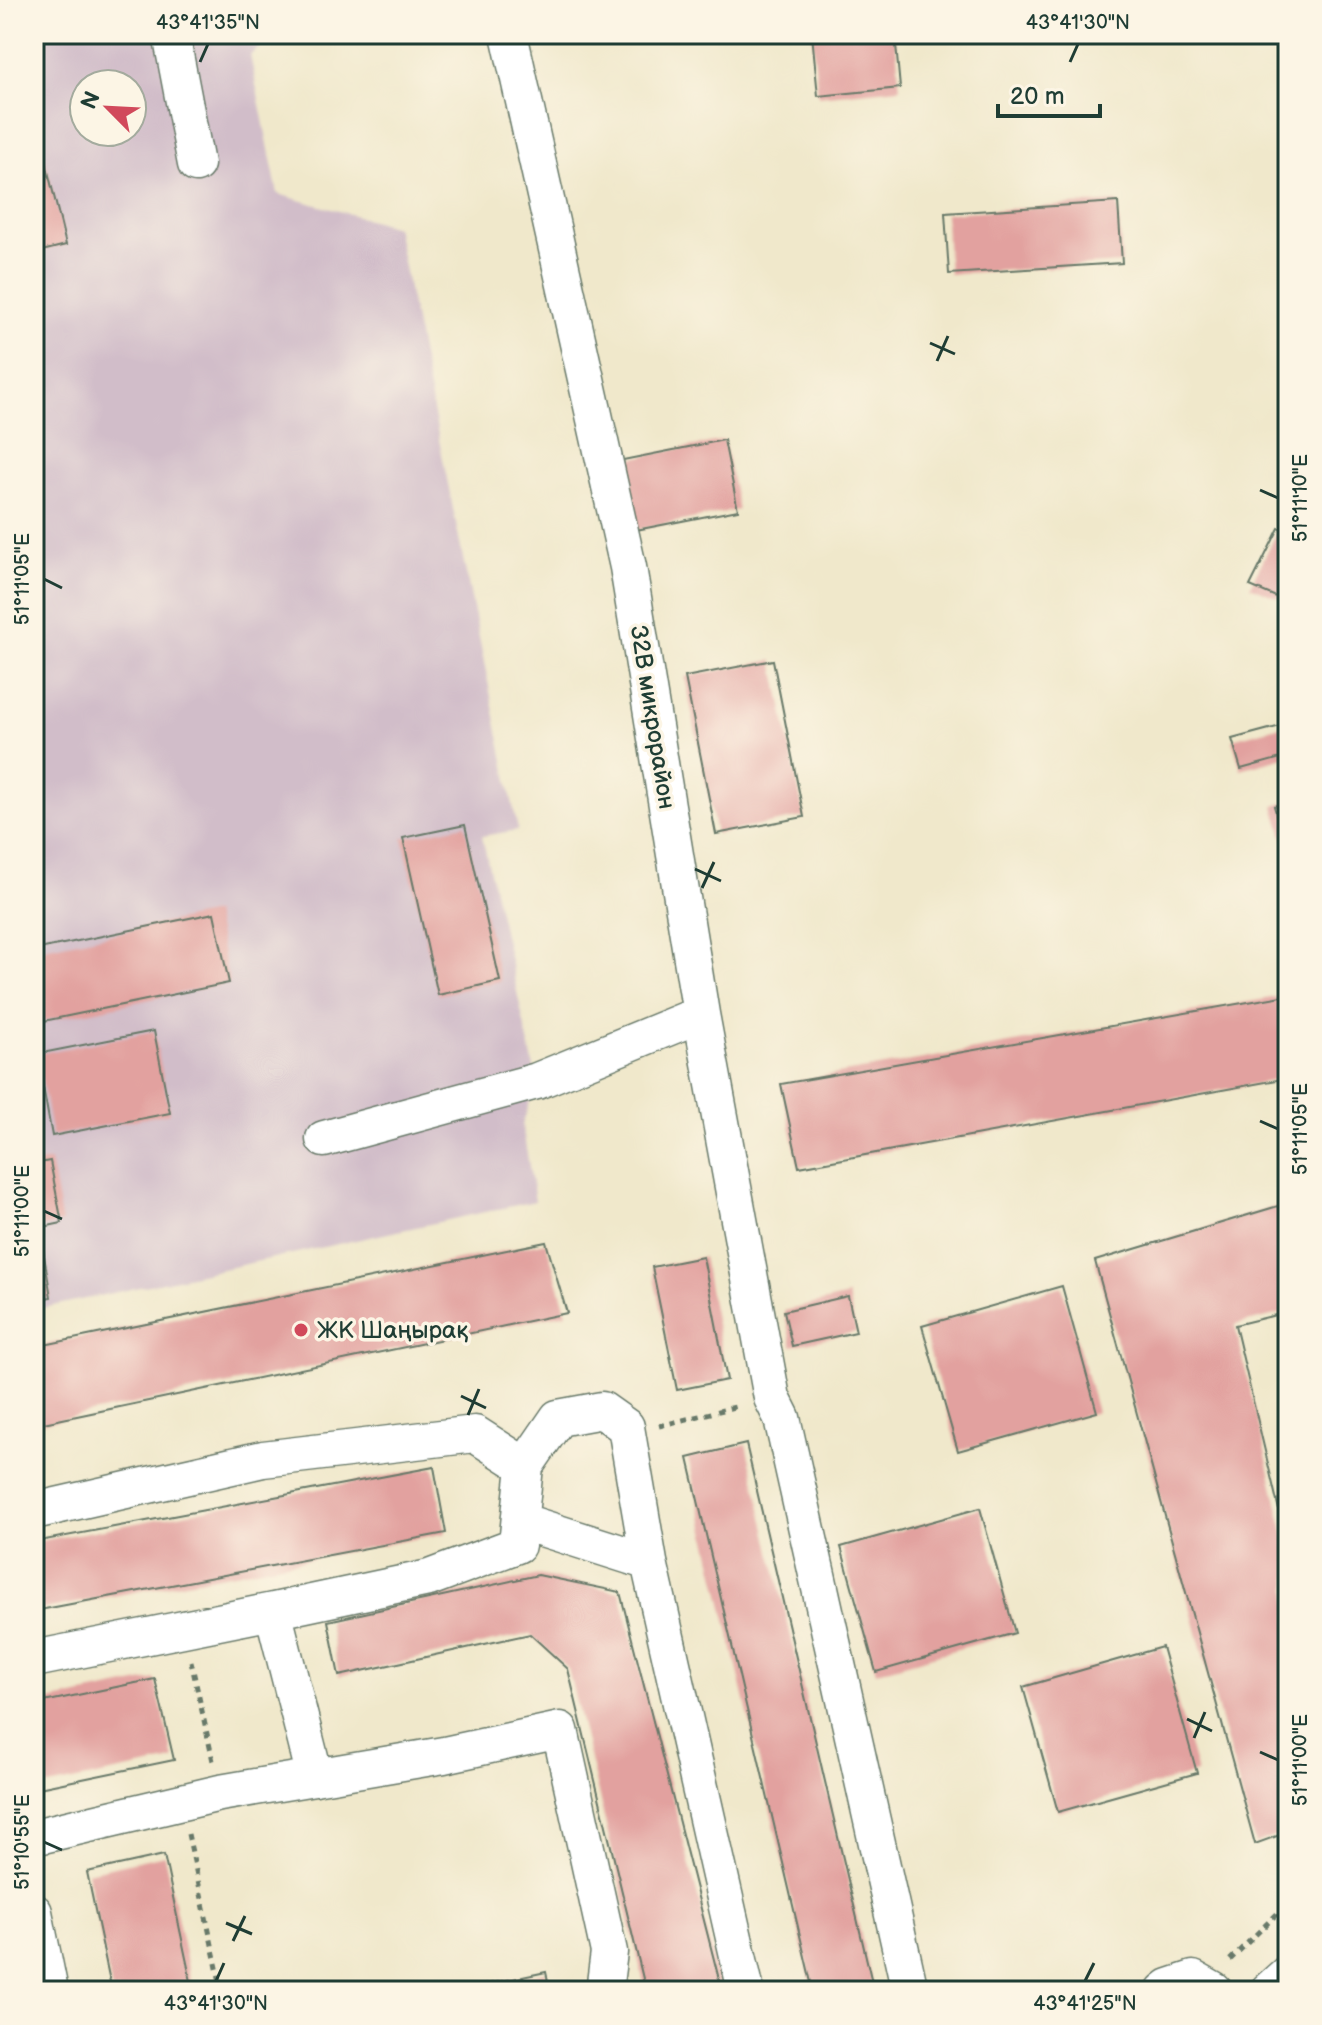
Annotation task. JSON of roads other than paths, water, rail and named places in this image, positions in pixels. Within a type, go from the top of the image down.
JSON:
[{"type":"street","points":[[171,34],[196,164]]},
{"type":"street","name":"32В микрорайон","points":[[509,34],[628,567],[701,1014],[772,1398],[782,1418],[910,1991]]},
{"type":"street","points":[[324,1139],[537,1081],[701,1014]]},
{"type":"street","points":[[34,1659],[429,1578],[517,1545],[525,1466],[558,1418],[602,1410],[626,1427],[649,1562],[746,1991]]},
{"type":"street","points":[[34,1511],[263,1459],[475,1434],[525,1466]]},
{"type":"street","points":[[520,1521],[649,1562]]},
{"type":"street","points":[[273,1611],[315,1777]]},
{"type":"street","points":[[34,1837],[220,1793],[444,1755],[560,1730],[609,1952],[604,1991]]},
{"type":"street","points":[[34,1912],[50,1991]]},
{"type":"street","points":[[1268,1991],[1288,1973]]},
{"type":"street","points":[[1164,1991],[1193,1979],[1209,1988]]},
{"type":"place","name":"ЖК Шаңырақ","points":[[301,1330]]}]
